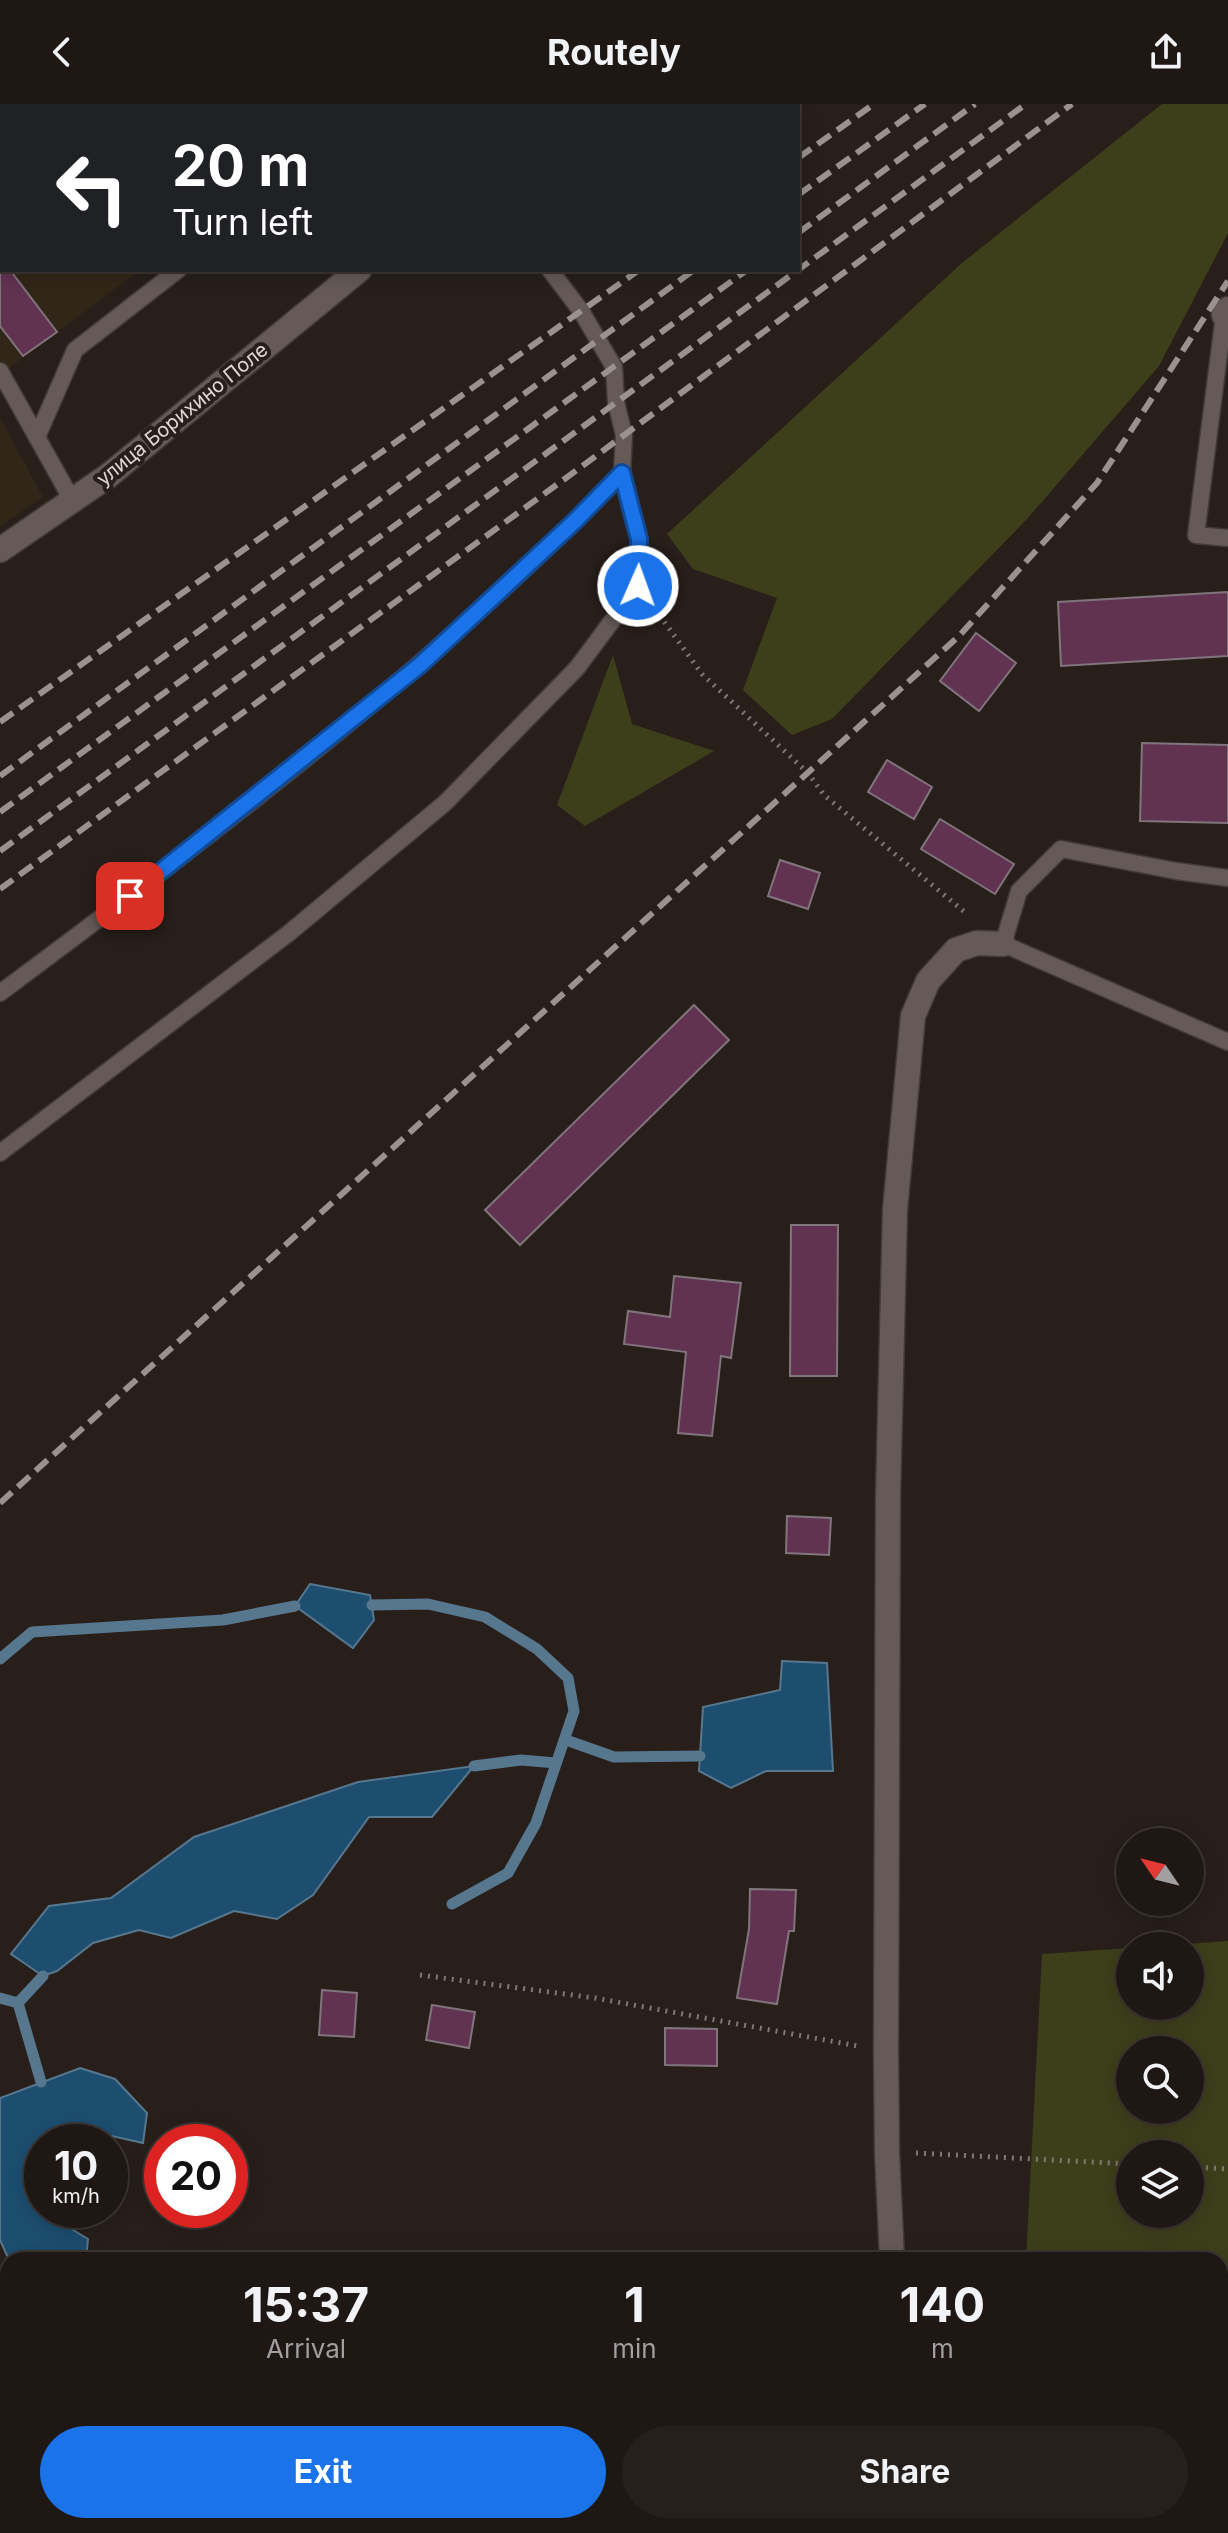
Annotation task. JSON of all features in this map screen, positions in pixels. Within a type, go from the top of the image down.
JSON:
[{"type":"street","name":"улица Борихино Поле","points":[[0,550],[108,476],[357,272]]},
{"type":"street","points":[[892,2252],[886,2051],[888,1497],[895,1210],[913,1016],[928,981],[956,950],[977,943],[1003,944]]},
{"type":"lane","points":[[37,437],[75,350],[175,272]]},
{"type":"lane","points":[[0,1153],[289,933],[445,803],[577,668],[638,586],[639,539],[622,473],[624,435],[616,402],[614,367],[581,311],[552,272]]},
{"type":"lane","points":[[1226,312],[1196,535],[1228,538]]},
{"type":"lane","points":[[0,371],[72,500]]},
{"type":"lane","points":[[0,993],[130,896],[420,665],[574,522],[622,473]]},
{"type":"lane","points":[[1228,878],[1061,849],[1019,891],[1003,944],[1228,1042]]},
{"type":"path","points":[[638,586],[702,674],[808,773],[824,795],[1003,944]]},
{"type":"path","points":[[420,1975],[595,1998],[886,2051]]},
{"type":"path","points":[[887,2152],[1116,2163]]},
{"type":"path","points":[[1204,2168],[1228,2169]]},
{"type":"shaded area","points":[[0,272],[137,272],[0,375]]},
{"type":"shaded area","points":[[0,418],[43,497],[0,526]]},
{"type":"green space","points":[[1162,104],[1228,104],[1228,233],[1159,366],[1028,518],[832,719],[792,735],[743,690],[777,598],[693,569],[667,534],[962,263]]},
{"type":"green space","points":[[613,655],[632,724],[714,751],[585,826],[557,805]]},
{"type":"green space","points":[[1228,1941],[1228,2252],[1026,2252],[1042,1954],[1116,1949],[1116,2020],[1204,2020],[1204,1943]]},
{"type":"water","points":[[310,1584],[370,1595],[374,1620],[353,1648],[295,1606]]},
{"type":"water","points":[[782,1661],[827,1663],[833,1771],[766,1771],[731,1788],[699,1771],[703,1707],[780,1690]]},
{"type":"water","points":[[474,1766],[432,1817],[369,1817],[313,1895],[277,1919],[234,1911],[171,1938],[139,1930],[93,1943],[57,1971],[43,1976],[11,1954],[49,1906],[111,1898],[194,1837],[358,1782]]},
{"type":"water","points":[[80,2068],[115,2079],[147,2113],[143,2143],[128,2140],[128,2124],[24,2124],[24,2228],[70,2228],[88,2239],[87,2252],[5,2252],[0,2240],[0,2098]]},
{"type":"building","points":[[0,272],[12,272],[57,332],[23,356],[0,326]]},
{"type":"building","points":[[1228,592],[1228,656],[1061,666],[1058,602]]},
{"type":"building","points":[[976,633],[1016,663],[979,711],[940,681]]},
{"type":"building","points":[[1142,743],[1228,745],[1228,823],[1140,821]]},
{"type":"building","points":[[887,760],[932,787],[914,819],[868,792]]},
{"type":"building","points":[[940,819],[1014,864],[995,894],[921,849]]},
{"type":"building","points":[[780,860],[820,873],[808,909],[768,896]]},
{"type":"building","points":[[694,1005],[729,1040],[520,1245],[485,1210]]},
{"type":"building","points":[[791,1225],[838,1225],[837,1376],[790,1376]]},
{"type":"building","points":[[674,1276],[741,1283],[731,1358],[721,1356],[712,1436],[678,1433],[686,1352],[624,1344],[628,1311],[670,1317]]},
{"type":"building","points":[[787,1516],[831,1518],[829,1555],[786,1553]]},
{"type":"building","points":[[750,1889],[796,1890],[794,1931],[789,1931],[777,2004],[737,1998],[749,1929]]},
{"type":"building","points":[[322,1990],[357,1993],[354,2037],[319,2035]]},
{"type":"building","points":[[432,2005],[475,2012],[469,2048],[426,2040]]},
{"type":"building","points":[[665,2028],[717,2029],[717,2066],[665,2065]]},
{"type":"waterway","points":[[372,1605],[428,1604],[485,1617],[537,1649],[568,1678],[574,1711],[536,1823],[508,1873],[452,1904]]},
{"type":"waterway","points":[[0,1659],[32,1632],[223,1620],[295,1606]]},
{"type":"waterway","points":[[566,1740],[614,1757],[700,1756]]},
{"type":"waterway","points":[[474,1766],[521,1760],[556,1763]]},
{"type":"waterway","points":[[0,1998],[18,2003],[43,1976]]},
{"type":"waterway","points":[[18,2003],[41,2082]]},
{"type":"railway","points":[[800,157],[874,104]]},
{"type":"railway","points":[[800,194],[925,104]]},
{"type":"railway","points":[[800,232],[975,104]]},
{"type":"railway","points":[[800,269],[1026,104]]},
{"type":"railway","points":[[0,889],[566,478],[1072,104]]},
{"type":"railway","points":[[0,722],[636,272]]},
{"type":"railway","points":[[0,776],[691,272]]},
{"type":"railway","points":[[0,812],[744,272]]},
{"type":"railway","points":[[0,851],[795,272]]},
{"type":"railway","points":[[0,1503],[959,636],[1097,483],[1228,281]]},
{"type":"route","points":[[130,896],[420,665],[574,522],[622,473],[639,539],[638,586]]}]
